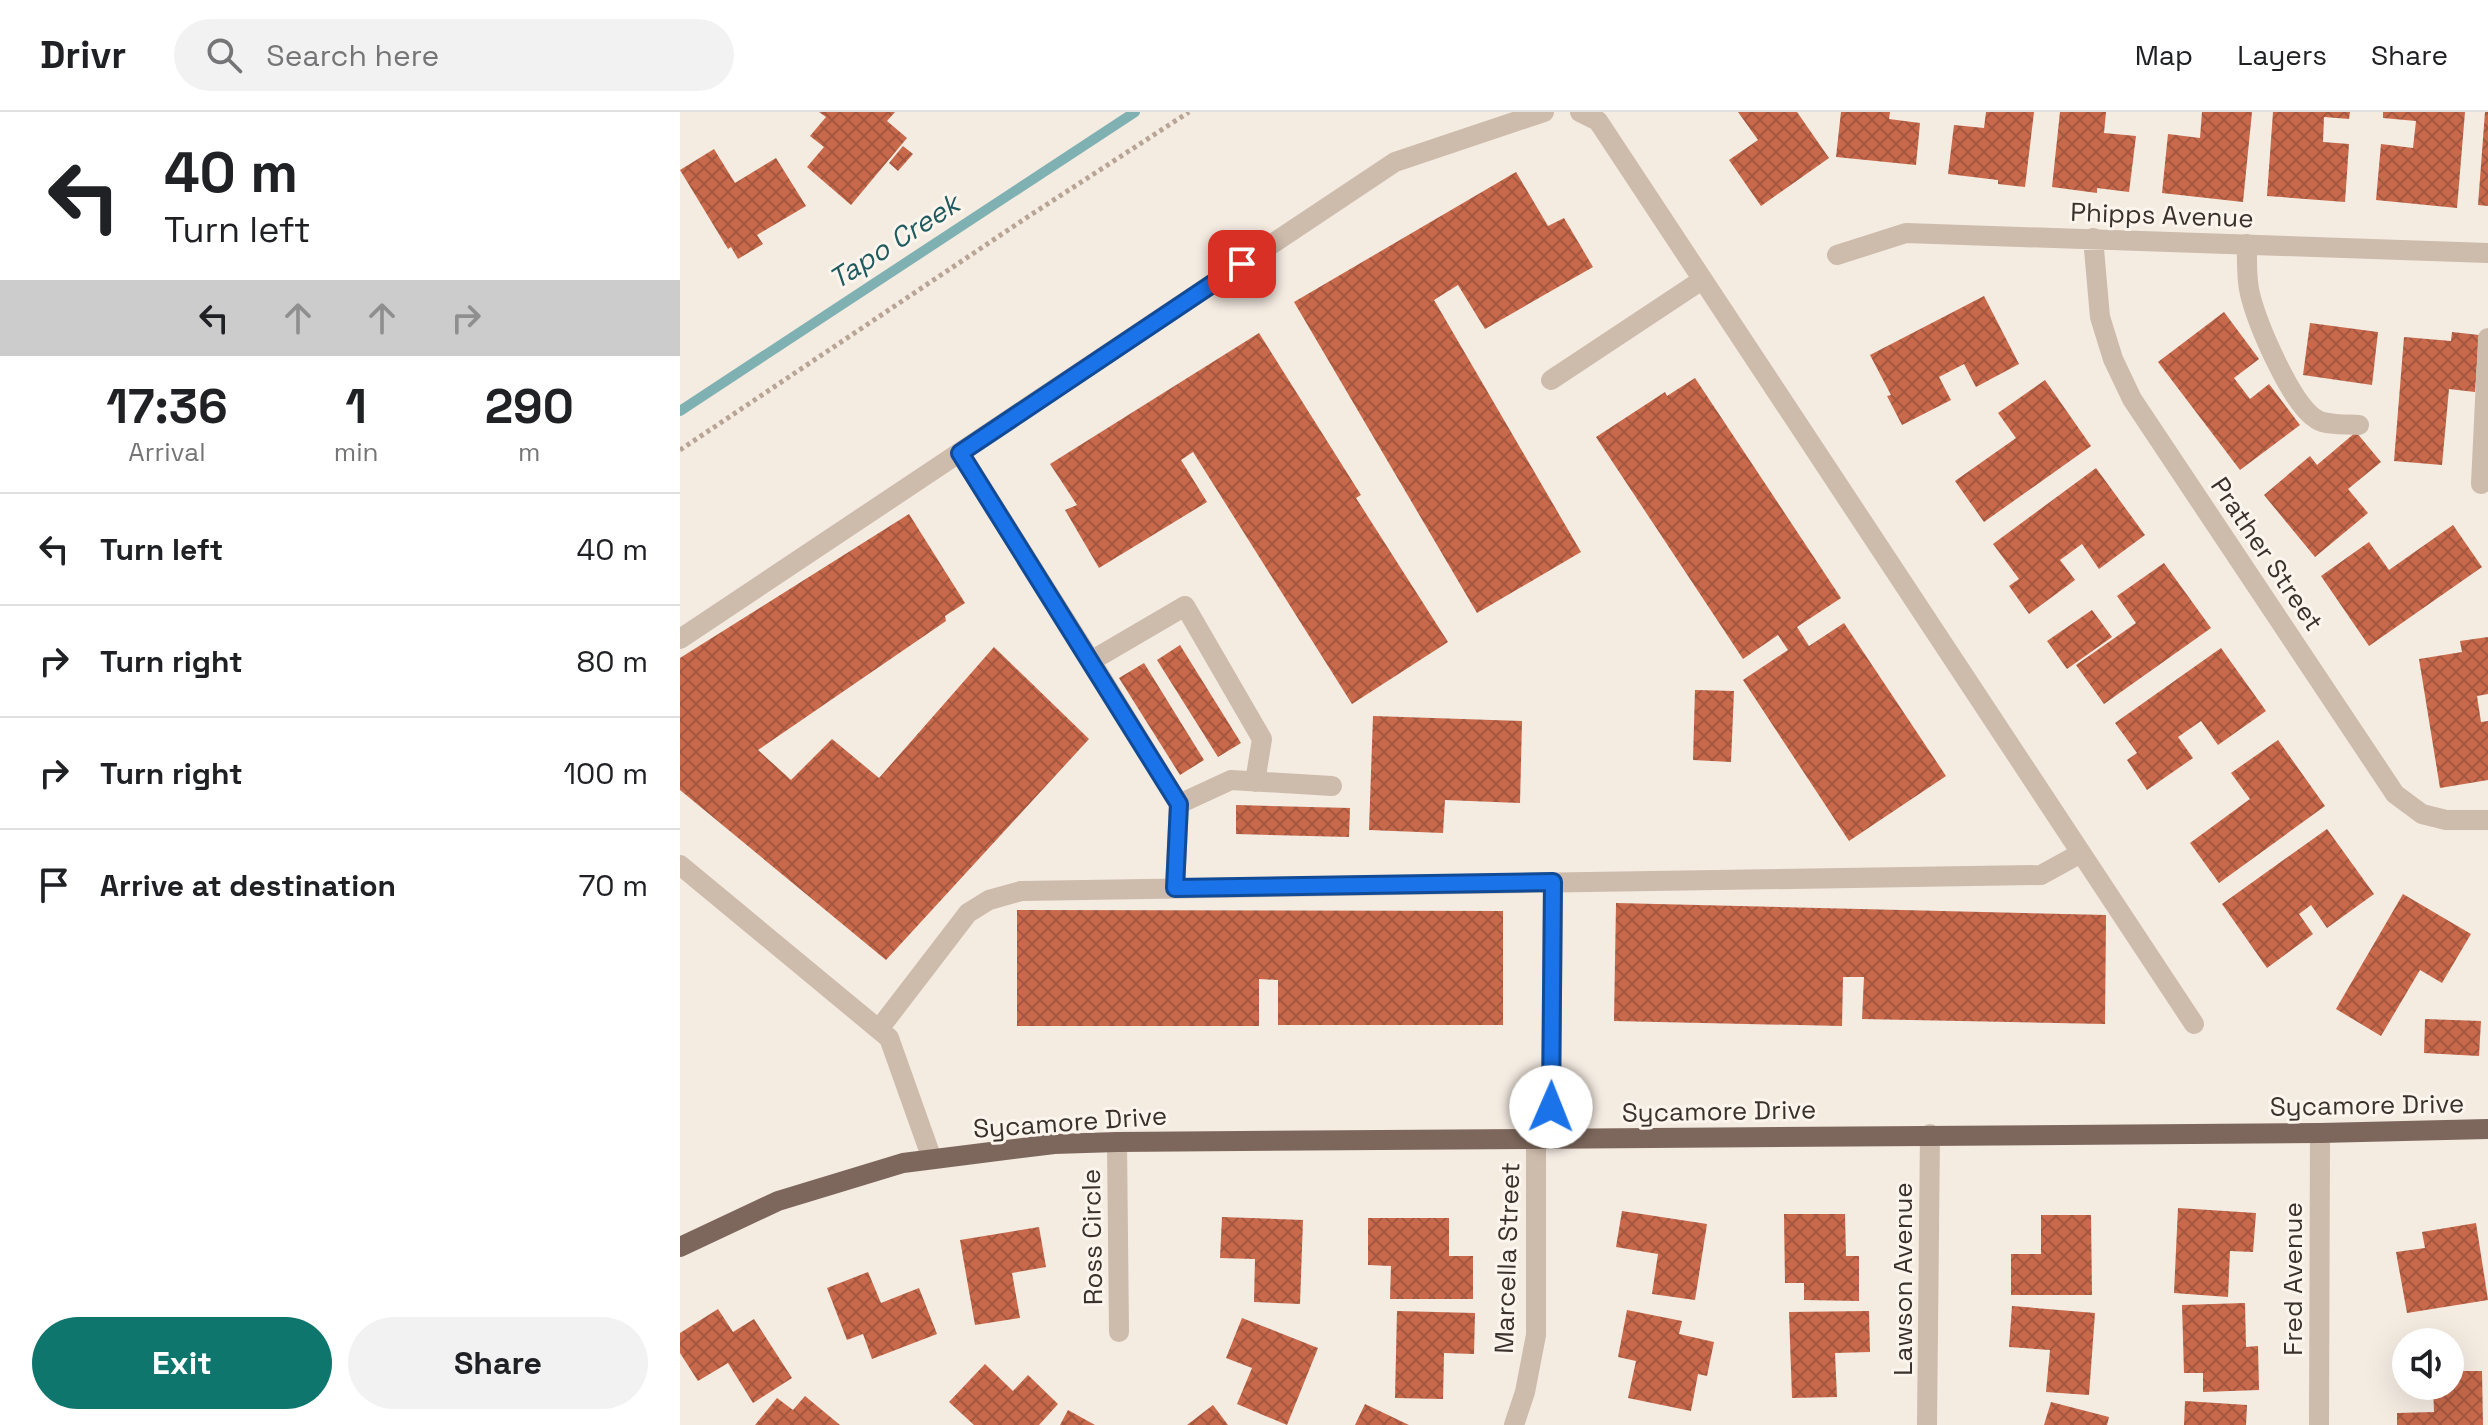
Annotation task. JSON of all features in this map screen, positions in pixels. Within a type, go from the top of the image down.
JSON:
[{"type":"main road","name":"Sycamore Drive","points":[[680,1247],[778,1201],[903,1163],[1054,1144],[2488,1129]]},
{"type":"street","points":[[680,639],[1395,162],[1544,112]]},
{"type":"street","points":[[1580,112],[1598,121],[2194,1024]]},
{"type":"street","name":"Phipps Avenue","points":[[1837,255],[1906,233],[2488,253]]},
{"type":"street","name":"Prather Street","points":[[2093,238],[2100,317],[2113,359],[2132,399],[2395,794],[2422,814],[2446,820],[2488,820]]},
{"type":"street","points":[[2247,244],[2249,290],[2258,322],[2297,397],[2310,415],[2320,422],[2359,425]]},
{"type":"street","points":[[1551,380],[1702,280]]},
{"type":"street","points":[[2481,484],[2488,338]]},
{"type":"street","points":[[960,453],[1179,804],[1175,888]]},
{"type":"street","points":[[1091,661],[1185,606],[1262,739],[1255,782]]},
{"type":"street","points":[[1179,804],[1231,780],[1332,786]]},
{"type":"street","points":[[879,1029],[968,913],[989,900],[1021,891],[2041,875],[2081,853]]},
{"type":"street","points":[[680,865],[889,1038],[932,1159]]},
{"type":"street","points":[[1536,1137],[1551,1107],[1553,882]]},
{"type":"street","name":"Fred Avenue","points":[[2319,1425],[2320,1133]]},
{"type":"street","name":"Lawson Avenue","points":[[1927,1425],[1930,1134]]},
{"type":"street","name":"Marcella Street","points":[[1514,1425],[1525,1392],[1536,1335],[1536,1137]]},
{"type":"street","name":"Ross Circle","points":[[1117,1142],[1119,1332]]},
{"type":"path","points":[[680,450],[1189,112]]},
{"type":"building","points":[[819,112],[895,112],[887,121],[907,138],[851,205],[807,167],[824,147],[810,136],[826,117]]},
{"type":"building","points":[[1738,112],[1797,112],[1829,158],[1761,206],[1729,160],[1758,140]]},
{"type":"building","points":[[1841,112],[1890,112],[1889,119],[1920,123],[1916,165],[1836,157]]},
{"type":"building","points":[[1986,112],[2034,112],[2025,187],[1998,184],[1998,180],[1948,174],[1954,125],[1984,128]]},
{"type":"building","points":[[2060,112],[2106,112],[2104,133],[2136,136],[2129,192],[2097,188],[2097,193],[2052,187]]},
{"type":"building","points":[[2202,112],[2252,112],[2243,202],[2162,193],[2168,134],[2200,138]]},
{"type":"building","points":[[2273,112],[2350,112],[2349,119],[2324,117],[2323,142],[2349,144],[2345,202],[2267,196]]},
{"type":"building","points":[[2383,112],[2465,112],[2457,208],[2376,200],[2381,144],[2413,148],[2416,121],[2383,118]]},
{"type":"building","points":[[2485,112],[2488,112],[2488,206],[2478,205]]},
{"type":"building","points":[[903,146],[913,154],[898,171],[889,163]]},
{"type":"building","points":[[714,149],[735,183],[776,158],[806,206],[757,235],[763,244],[738,259],[731,247],[728,249],[680,170]]},
{"type":"building","points":[[1516,172],[1548,226],[1564,218],[1593,267],[1485,329],[1458,285],[1434,300],[1581,552],[1477,613],[1294,302]]},
{"type":"building","points":[[1984,296],[2019,364],[1976,387],[1964,364],[1939,377],[1951,400],[1902,425],[1887,396],[1891,395],[1870,355]]},
{"type":"building","points":[[2224,312],[2259,359],[2234,378],[2250,399],[2269,384],[2300,425],[2240,470],[2158,362]]},
{"type":"building","points":[[2310,323],[2378,332],[2372,385],[2303,375]]},
{"type":"building","points":[[2452,332],[2479,335],[2475,392],[2449,389],[2442,465],[2394,461],[2404,337],[2451,341]]},
{"type":"building","points":[[1259,333],[1361,495],[1356,498],[1448,642],[1352,704],[1193,452],[1181,460],[1207,502],[1099,568],[1065,510],[1077,505],[1050,464]]},
{"type":"building","points":[[1695,378],[1841,598],[1797,627],[1809,646],[1844,623],[1946,776],[1849,841],[1743,680],[1788,650],[1778,635],[1743,659],[1596,437],[1665,392],[1667,396]]},
{"type":"building","points":[[2045,380],[2091,446],[1984,522],[1955,481],[2016,438],[1998,413]]},
{"type":"building","points":[[2356,432],[2381,462],[2348,489],[2368,513],[2315,557],[2264,495],[2310,456],[2317,465]]},
{"type":"building","points":[[2096,468],[2145,535],[2099,569],[2082,544],[2060,560],[2075,580],[2029,614],[2009,586],[2019,579],[1993,544]]},
{"type":"building","points":[[909,514],[965,603],[945,616],[946,621],[758,750],[791,780],[832,739],[879,778],[994,647],[1089,739],[886,960],[680,790],[680,658]]},
{"type":"building","points":[[2453,525],[2482,567],[2369,646],[2321,576],[2369,542],[2389,570]]},
{"type":"building","points":[[2164,563],[2211,628],[2104,704],[2076,665],[2136,623],[2117,596]]},
{"type":"building","points":[[2092,610],[2112,637],[2067,669],[2047,641]]},
{"type":"building","points":[[2488,637],[2488,694],[2477,696],[2481,722],[2488,721],[2488,780],[2440,788],[2419,659],[2462,652],[2460,641]]},
{"type":"building","points":[[1180,645],[1241,743],[1218,757],[1157,660]]},
{"type":"building","points":[[2221,648],[2266,711],[2218,745],[2201,721],[2178,737],[2193,758],[2147,790],[2127,760],[2137,753],[2115,723]]},
{"type":"building","points":[[1144,663],[1204,760],[1180,775],[1119,678]]},
{"type":"building","points":[[1695,690],[1734,691],[1731,762],[1693,760]]},
{"type":"building","points":[[1373,716],[1522,721],[1520,803],[1445,800],[1443,833],[1369,830]]},
{"type":"building","points":[[2278,740],[2325,806],[2219,883],[2190,843],[2250,799],[2231,773]]},
{"type":"building","points":[[1236,805],[1350,808],[1349,837],[1236,834]]},
{"type":"building","points":[[2327,829],[2374,894],[2327,928],[2311,905],[2299,914],[2313,934],[2267,968],[2222,904]]},
{"type":"building","points":[[2403,894],[2471,934],[2442,983],[2420,970],[2381,1036],[2336,1009]]},
{"type":"building","points":[[1616,903],[2106,915],[2105,1024],[1862,1019],[1864,977],[1843,977],[1842,1026],[1614,1021]]},
{"type":"building","points":[[1017,910],[1503,911],[1503,1025],[1278,1025],[1278,980],[1259,979],[1259,1026],[1017,1026]]},
{"type":"building","points":[[2425,1019],[2481,1021],[2479,1056],[2424,1053]]},
{"type":"building","points":[[2178,1208],[2256,1213],[2253,1252],[2230,1251],[2228,1297],[2174,1293]]},
{"type":"building","points":[[1622,1211],[1707,1224],[1695,1300],[1652,1294],[1658,1254],[1616,1247]]},
{"type":"building","points":[[1784,1214],[1845,1214],[1846,1256],[1859,1256],[1859,1301],[1804,1300],[1804,1283],[1785,1283]]},
{"type":"building","points":[[2041,1215],[2091,1215],[2092,1295],[2011,1295],[2011,1254],[2041,1254]]},
{"type":"building","points":[[1222,1217],[1303,1220],[1300,1304],[1254,1302],[1255,1259],[1220,1258]]},
{"type":"building","points":[[1368,1218],[1449,1218],[1449,1256],[1473,1256],[1473,1299],[1390,1299],[1391,1266],[1368,1265]]},
{"type":"building","points":[[2476,1223],[2488,1300],[2407,1313],[2396,1252],[2425,1248],[2422,1232]]},
{"type":"building","points":[[1039,1227],[1046,1267],[1012,1273],[1020,1318],[975,1325],[960,1240]]},
{"type":"building","points":[[868,1272],[881,1303],[919,1288],[937,1334],[872,1359],[863,1334],[847,1340],[827,1288]]},
{"type":"building","points":[[2245,1303],[2246,1347],[2258,1346],[2259,1390],[2203,1392],[2203,1373],[2184,1373],[2182,1305]]},
{"type":"building","points":[[2012,1306],[2095,1313],[2089,1395],[2046,1392],[2050,1350],[2009,1347]]},
{"type":"building","points":[[718,1309],[733,1332],[754,1319],[792,1378],[753,1403],[728,1363],[698,1381],[680,1353],[680,1333]]},
{"type":"building","points":[[1627,1310],[1682,1321],[1679,1334],[1714,1342],[1707,1376],[1698,1374],[1691,1411],[1628,1398],[1636,1361],[1618,1357]]},
{"type":"building","points":[[1397,1311],[1475,1313],[1474,1354],[1444,1353],[1443,1399],[1395,1398]]},
{"type":"building","points":[[1869,1311],[1870,1352],[1835,1353],[1837,1397],[1792,1398],[1789,1312]]},
{"type":"building","points":[[1242,1318],[1318,1348],[1287,1425],[1237,1404],[1252,1368],[1226,1358]]},
{"type":"building","points":[[985,1364],[1013,1391],[1028,1375],[1058,1404],[1039,1425],[974,1425],[949,1402]]},
{"type":"building","points":[[2464,1371],[2482,1371],[2483,1425],[2397,1425],[2397,1413],[2434,1412],[2434,1400],[2464,1400]]},
{"type":"building","points":[[805,1396],[840,1425],[755,1425],[777,1398],[793,1410]]},
{"type":"building","points":[[2185,1401],[2247,1405],[2246,1425],[2184,1425]]},
{"type":"building","points":[[2051,1402],[2109,1417],[2107,1425],[2044,1425]]},
{"type":"building","points":[[1365,1404],[1409,1425],[1355,1425]]},
{"type":"building","points":[[1213,1405],[1228,1425],[1187,1425]]},
{"type":"building","points":[[1068,1410],[1095,1425],[1060,1425]]},
{"type":"waterway","name":"Tapo Creek","points":[[680,411],[1135,112]]},
{"type":"route","points":[[1242,264],[960,453],[1179,804],[1175,888],[1553,882],[1551,1107]]}]
